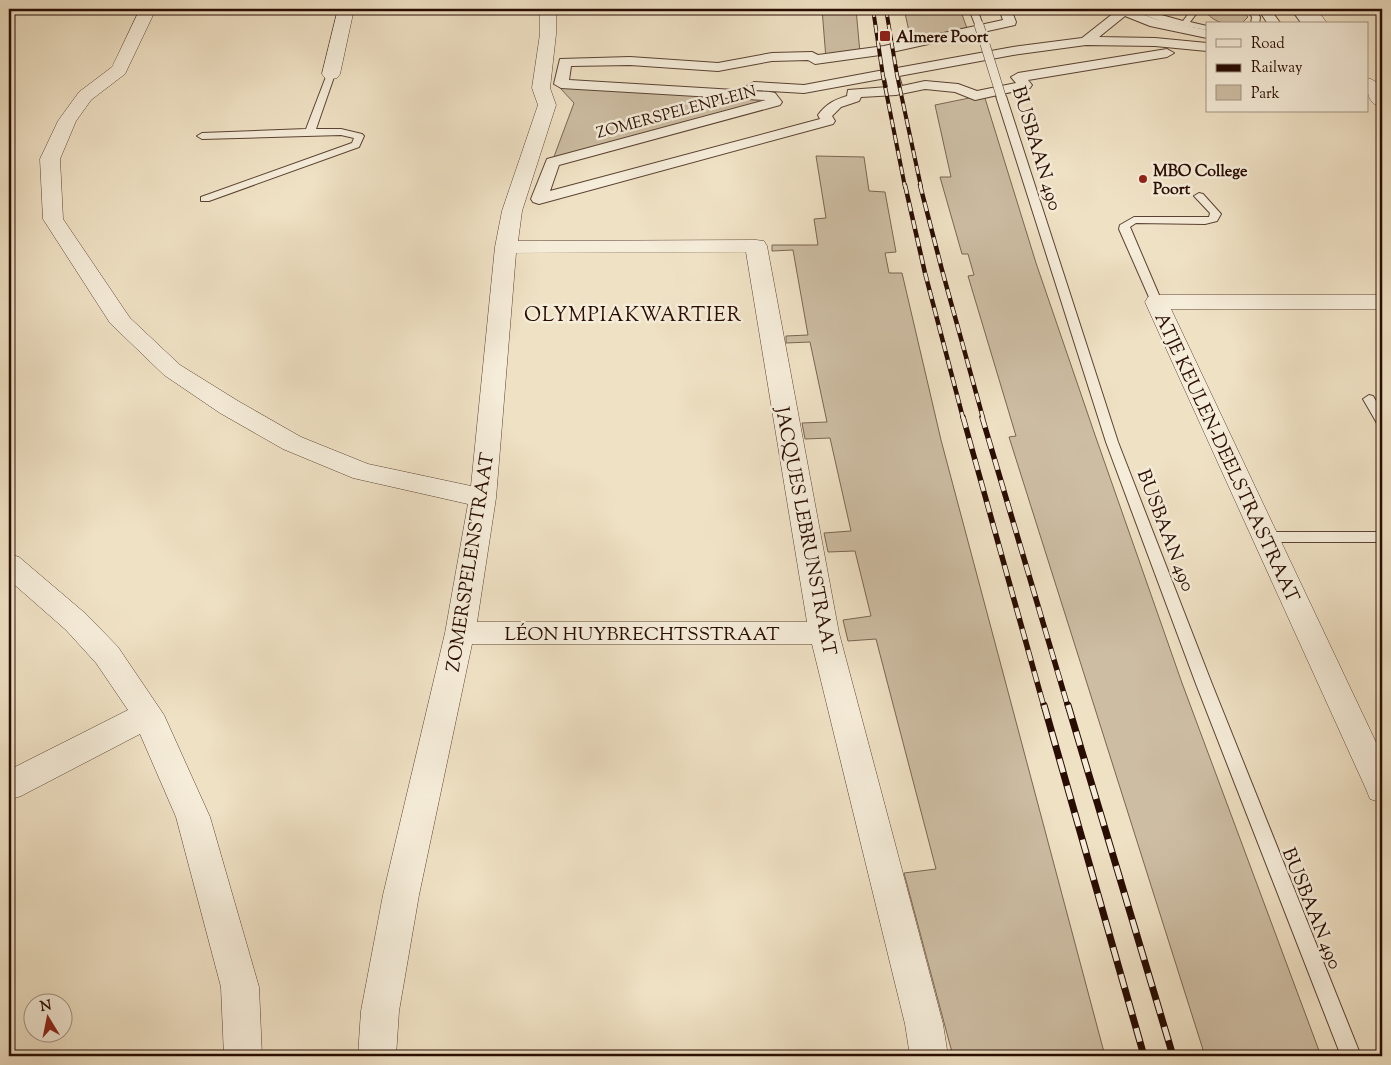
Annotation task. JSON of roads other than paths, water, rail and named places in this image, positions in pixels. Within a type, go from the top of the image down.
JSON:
[{"type":"street","points":[[148,9],[119,70],[85,96],[67,121],[50,159],[54,219],[122,323],[172,370],[229,407],[292,443],[362,472],[483,498]]},
{"type":"street","points":[[331,74],[346,9]]},
{"type":"street","name":"ZOMERSPELENSTRAAT","points":[[377,1056],[380,1011],[402,895],[460,633],[483,498],[506,247],[512,211],[548,105],[541,88],[553,74],[548,34],[556,9]]},
{"type":"street","points":[[896,91],[885,50],[918,41],[1010,22],[1005,9]]},
{"type":"street","points":[[1086,41],[1129,9],[1155,23],[1206,34]]},
{"type":"street","points":[[1264,9],[1274,22]]},
{"type":"street","points":[[1297,9],[1307,22]]},
{"type":"street","points":[[1308,9],[1318,22]]},
{"type":"street","name":"ZOMERSPELENPLEIN","points":[[553,74],[804,89],[1013,51],[1086,41],[1155,42],[1206,47]]},
{"type":"street","name":"ZOMERSPELENPLEIN","points":[[553,74],[565,62],[630,61],[718,67],[772,57],[812,56],[815,60],[885,50]]},
{"type":"street","points":[[804,89],[832,107],[854,98],[853,93],[896,91],[925,85],[958,88],[975,96],[1025,85],[1018,77],[1040,73],[1164,53],[1206,57]]},
{"type":"street","name":"ZOMERSPELENPLEIN","points":[[753,86],[756,67],[772,57]]},
{"type":"street","points":[[942,86],[949,63]]},
{"type":"street","name":"ZOMERSPELENPLEIN","points":[[553,74],[561,84],[770,96],[776,102],[552,162],[539,199],[828,122],[825,115],[832,107]]},
{"type":"street","points":[[1368,84],[1382,102]]},
{"type":"street","name":"ZOMERSPELENPLEIN","points":[[521,183],[549,173],[782,106],[804,89]]},
{"type":"street","name":"JACQUES LEBRUNSTRAAT","points":[[506,247],[756,246],[824,633],[924,1024],[929,1056]]},
{"type":"street","name":"ATJE KEULEN-DEELSTRASTRAAT","points":[[1382,302],[1156,302],[1382,789]]},
{"type":"street","points":[[9,564],[76,622],[107,655],[148,714],[194,817],[240,987],[243,1056]]},
{"type":"street","name":"LÉON HUYBRECHTSSTRAAT","points":[[460,633],[824,633]]},
{"type":"street","points":[[9,786],[148,714]]},
{"type":"lane","name":"BUSBAAN 490","points":[[973,9],[1112,442],[1207,693],[1350,1056]]},
{"type":"lane","points":[[1129,9],[1206,28]]},
{"type":"lane","points":[[1160,18],[1169,9]]},
{"type":"lane","points":[[1186,24],[1196,9]]},
{"type":"lane","points":[[1250,9],[1256,17],[1255,22]]},
{"type":"lane","points":[[310,132],[331,74]]},
{"type":"lane","points":[[202,136],[310,132],[341,132],[359,136],[356,145],[205,199]]},
{"type":"lane","points":[[1156,302],[1124,229],[1129,222],[1148,220],[1205,221],[1213,219],[1216,214],[1199,196]]},
{"type":"lane","points":[[1136,208],[1148,220]]},
{"type":"lane","points":[[1369,399],[1382,422]]},
{"type":"lane","points":[[1265,537],[1382,537]]},
{"type":"railway","points":[[873,9],[883,76],[905,187]]},
{"type":"railway","points":[[886,9],[897,75],[921,187]]},
{"type":"railway","points":[[905,185],[925,273],[963,418]]},
{"type":"railway","points":[[920,185],[983,418]]},
{"type":"railway","points":[[963,417],[1044,707]]},
{"type":"railway","points":[[982,417],[1068,707]]},
{"type":"railway","points":[[1044,705],[1144,1056]]},
{"type":"railway","points":[[1068,705],[1173,1056]]},
{"type":"place","name":"Almere Poort","points":[[885,36]]},
{"type":"place","name":"MBO College Poort","points":[[1143,179]]},
{"type":"district","name":"OLYMPIAKWARTIER","points":[[633,314]]}]
